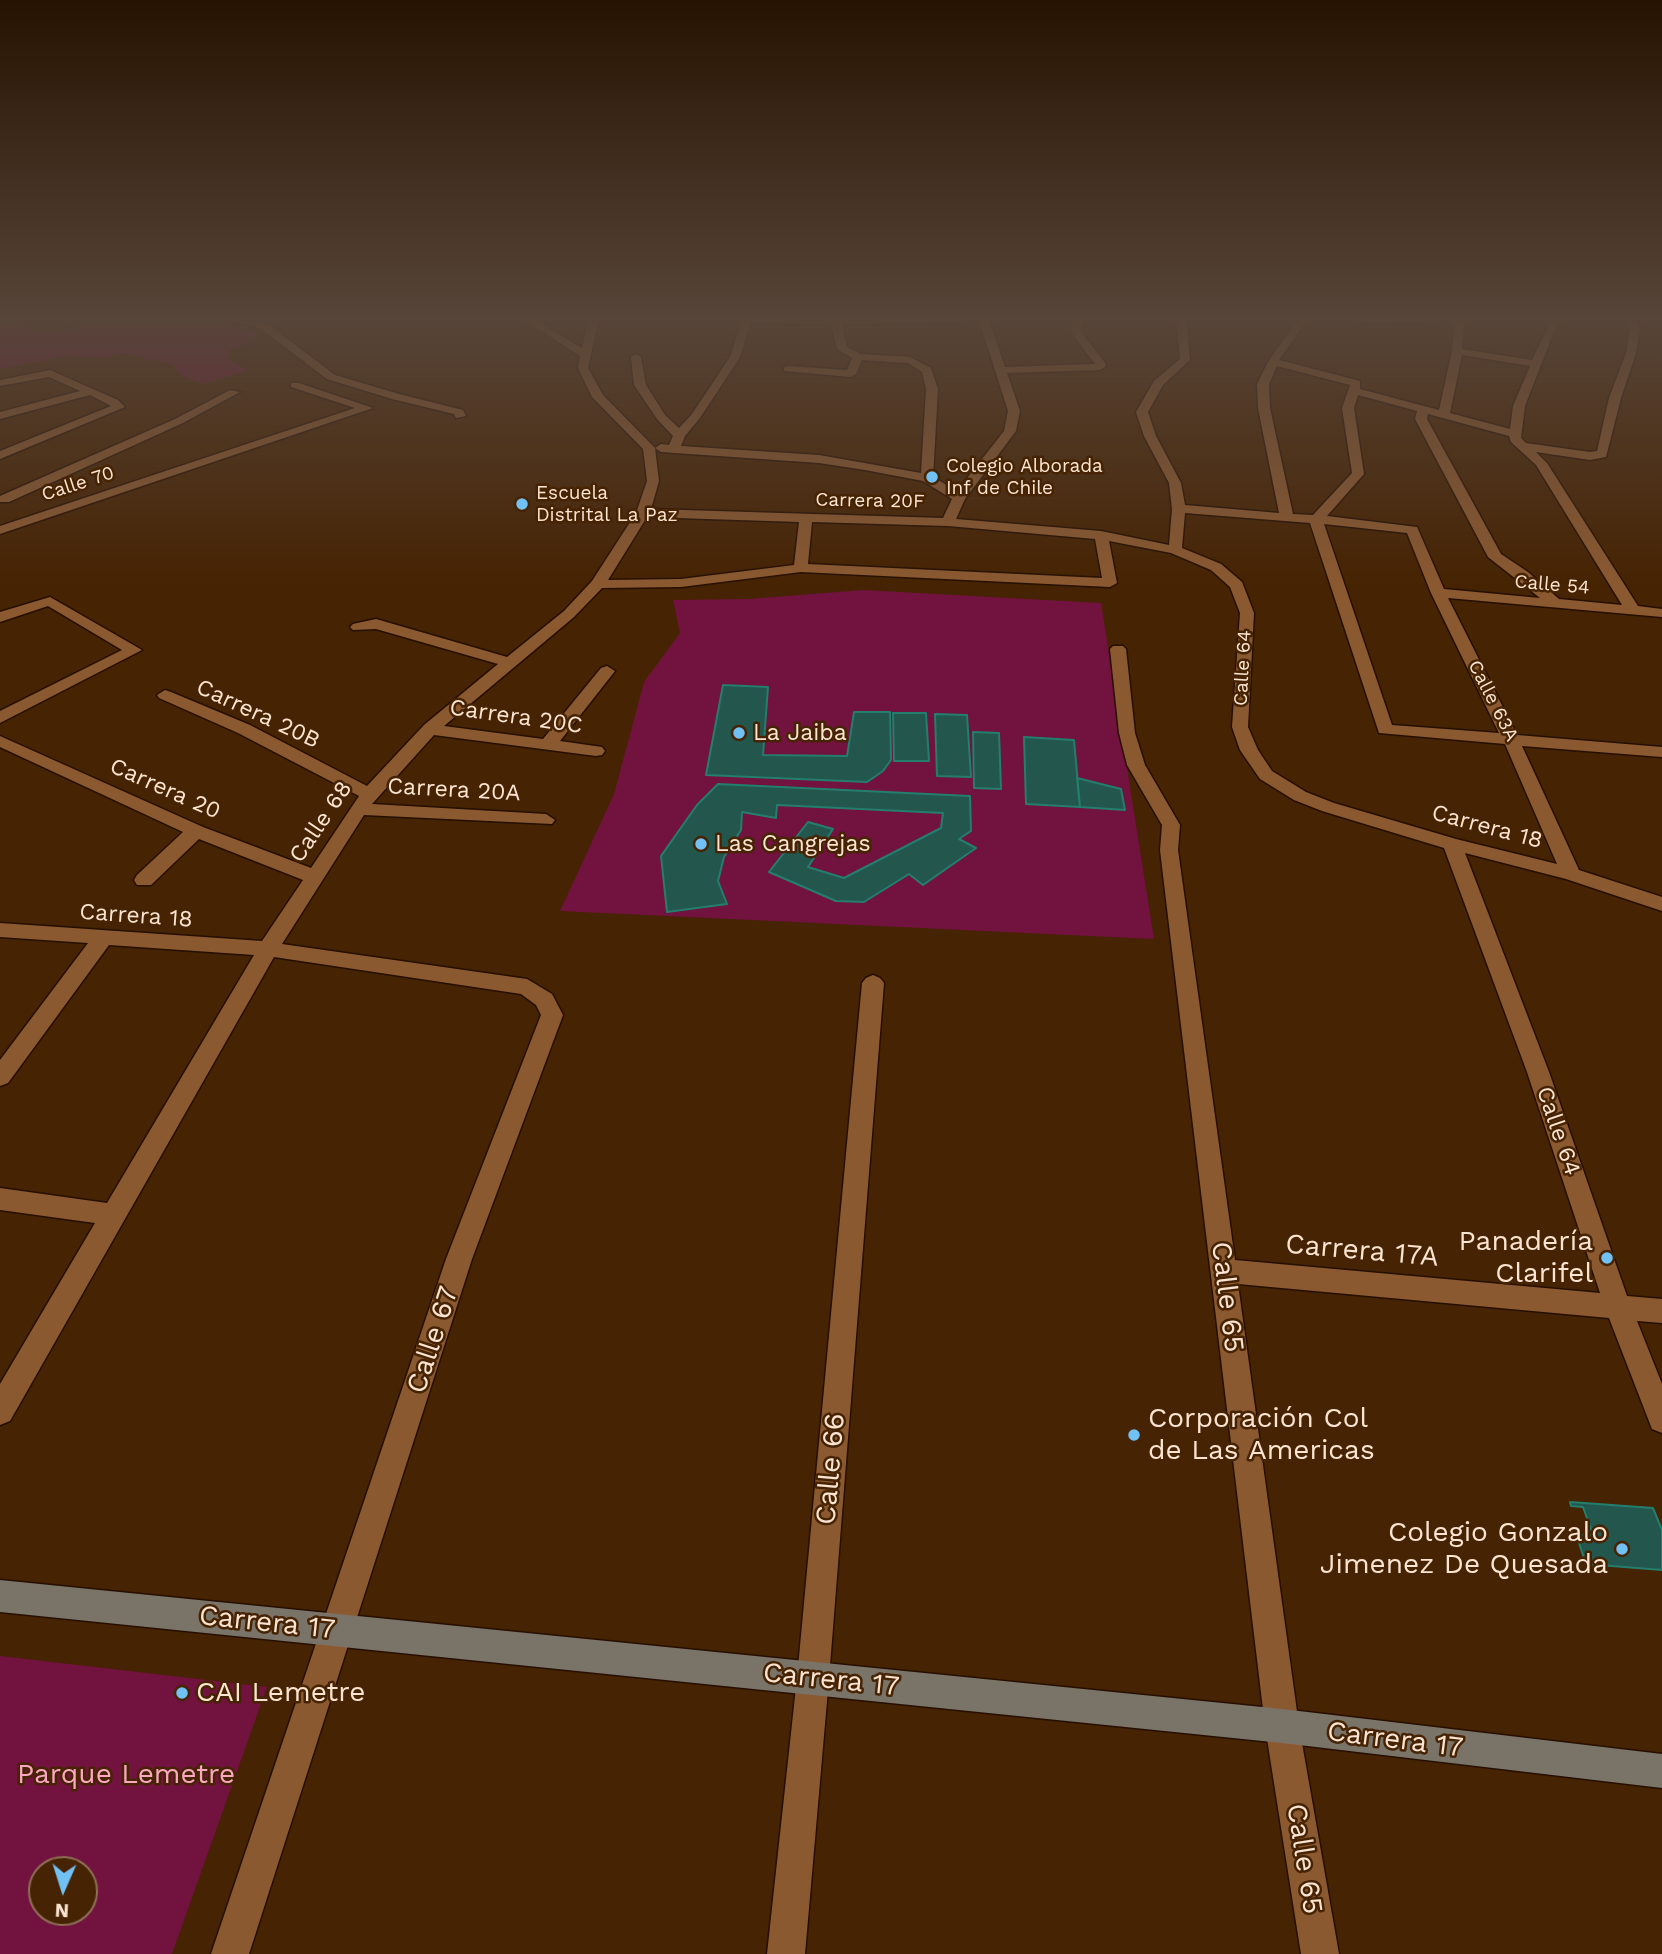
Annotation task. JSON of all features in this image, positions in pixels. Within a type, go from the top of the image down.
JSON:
[{"type":"main road","name":"Carrera 17","points":[[0,1595],[1282,1726],[1662,1771]]},
{"type":"street","points":[[0,416],[29,408]]},
{"type":"street","points":[[0,455],[116,408]]},
{"type":"street","points":[[2,498],[203,408]]},
{"type":"street","name":"Calle 70","points":[[0,530],[366,408]]},
{"type":"street","points":[[443,408],[459,412],[460,416]]},
{"type":"street","points":[[609,408],[649,448],[819,459],[927,478],[959,498]]},
{"type":"street","points":[[655,408],[679,435]]},
{"type":"street","points":[[674,448],[679,435],[701,408]]},
{"type":"street","points":[[927,478],[931,408]]},
{"type":"street","points":[[948,522],[959,498],[1010,431],[1013,408]]},
{"type":"street","points":[[1144,408],[1142,412],[1150,436],[1175,483],[1179,509],[1175,550]]},
{"type":"street","points":[[1264,408],[1287,518]]},
{"type":"street","points":[[1316,520],[1358,474],[1348,408]]},
{"type":"street","points":[[1424,408],[1421,419],[1495,557],[1523,575],[1557,605]]},
{"type":"street","points":[[1425,408],[1519,440],[1601,456],[1613,408]]},
{"type":"street","points":[[1444,413],[1445,408]]},
{"type":"street","points":[[1519,408],[1519,440],[1541,463],[1633,610]]},
{"type":"street","name":"Calle 68","points":[[0,1411],[313,876],[364,801],[430,729],[569,614],[598,584],[643,513],[653,481],[649,448]]},
{"type":"street","points":[[2,498],[37,518]]},
{"type":"street","points":[[1179,509],[1316,520]]},
{"type":"street","name":"Carrera 20F","points":[[643,513],[948,522],[1101,535],[1175,550],[1216,567]]},
{"type":"street","points":[[801,568],[806,519]]},
{"type":"street","points":[[1316,520],[1385,729],[1662,752]]},
{"type":"street","name":"Calle 63A","points":[[1316,520],[1412,530],[1438,593],[1512,740],[1571,874]]},
{"type":"street","points":[[598,584],[681,583],[801,568],[1110,583],[1101,535]]},
{"type":"street","name":"Calle 64","points":[[1216,567],[1237,585],[1247,613],[1240,727],[1249,750],[1266,775],[1300,796]]},
{"type":"street","name":"Calle 54","points":[[1438,593],[1633,610],[1660,615]]},
{"type":"street","points":[[0,617],[50,601],[134,650],[0,718]]},
{"type":"street","points":[[358,627],[376,624],[511,663]]},
{"type":"street","name":"Calle 65","points":[[1118,649],[1127,733],[1136,765],[1171,825],[1169,850],[1282,1726],[1320,1954]]},
{"type":"street","points":[[549,743],[607,671]]},
{"type":"street","name":"Carrera 20B","points":[[165,695],[244,729],[364,801]]},
{"type":"street","name":"Carrera 20C","points":[[430,729],[596,751]]},
{"type":"street","name":"Carrera 20","points":[[0,741],[196,831],[313,876]]},
{"type":"street","name":"Carrera 18","points":[[1300,796],[1452,844],[1571,874],[1662,904]]},
{"type":"street","name":"Carrera 20A","points":[[364,801],[546,820]]},
{"type":"street","points":[[144,880],[196,831]]},
{"type":"street","name":"Calle 64","points":[[1452,844],[1538,1072],[1618,1307],[1662,1419]]},
{"type":"street","name":"Carrera 18","points":[[0,930],[268,950]]},
{"type":"street","points":[[0,1077],[103,938]]},
{"type":"street","name":"Calle 67","points":[[230,1954],[459,1259],[552,1015],[544,1000],[527,987],[268,950]]},
{"type":"street","name":"Calle 66","points":[[786,1954],[813,1678],[873,983]]},
{"type":"street","points":[[0,1199],[114,1214]]},
{"type":"street","name":"Carrera 17A","points":[[1223,1271],[1662,1311]]},
{"type":"green space","points":[[863,590],[1101,603],[1154,939],[560,911],[614,794],[644,682],[680,633],[673,600],[749,599]]},
{"type":"green space","name":"Parque Lemetre","points":[[0,1656],[267,1687],[172,1954],[0,1954]]},
{"type":"building","name":"La Jaiba","points":[[723,685],[768,687],[763,755],[847,756],[854,712],[890,712],[891,760],[883,771],[867,782],[706,775]]},
{"type":"building","points":[[893,713],[926,713],[929,761],[894,761]]},
{"type":"building","points":[[935,714],[967,715],[971,777],[937,776]]},
{"type":"building","points":[[973,732],[999,733],[1001,789],[974,788]]},
{"type":"building","points":[[1024,737],[1074,740],[1080,807],[1026,804]]},
{"type":"building","points":[[1077,778],[1121,789],[1125,810],[1080,807]]},
{"type":"building","name":"Las Cangrejas","points":[[718,784],[970,796],[971,831],[959,839],[976,848],[923,885],[909,874],[864,902],[836,901],[769,872],[808,822],[833,829],[808,867],[844,878],[941,828],[943,813],[777,805],[776,818],[742,812],[741,830],[724,857],[718,881],[727,904],[667,912],[661,856],[697,805]]},
{"type":"building","name":"Colegio Gonzalo Jimenez De Quesada","points":[[1570,1502],[1653,1508],[1662,1530],[1662,1570],[1586,1564],[1576,1534],[1593,1535],[1583,1507],[1571,1506]]},
{"type":"place","name":"Colegio Alborada Inf de Chile","points":[[932,477]]},
{"type":"place","name":"Escuela Distrital La Paz","points":[[522,504]]},
{"type":"place","name":"La Jaiba","points":[[739,733]]},
{"type":"place","name":"Las Cangrejas","points":[[701,844]]},
{"type":"place","name":"Panadería Clarifel","points":[[1607,1258]]},
{"type":"place","name":"Corporación Col de Las Americas","points":[[1134,1435]]},
{"type":"place","name":"Colegio Gonzalo Jimenez De Quesada","points":[[1622,1549]]},
{"type":"place","name":"CAI Lemetre","points":[[182,1693]]}]
